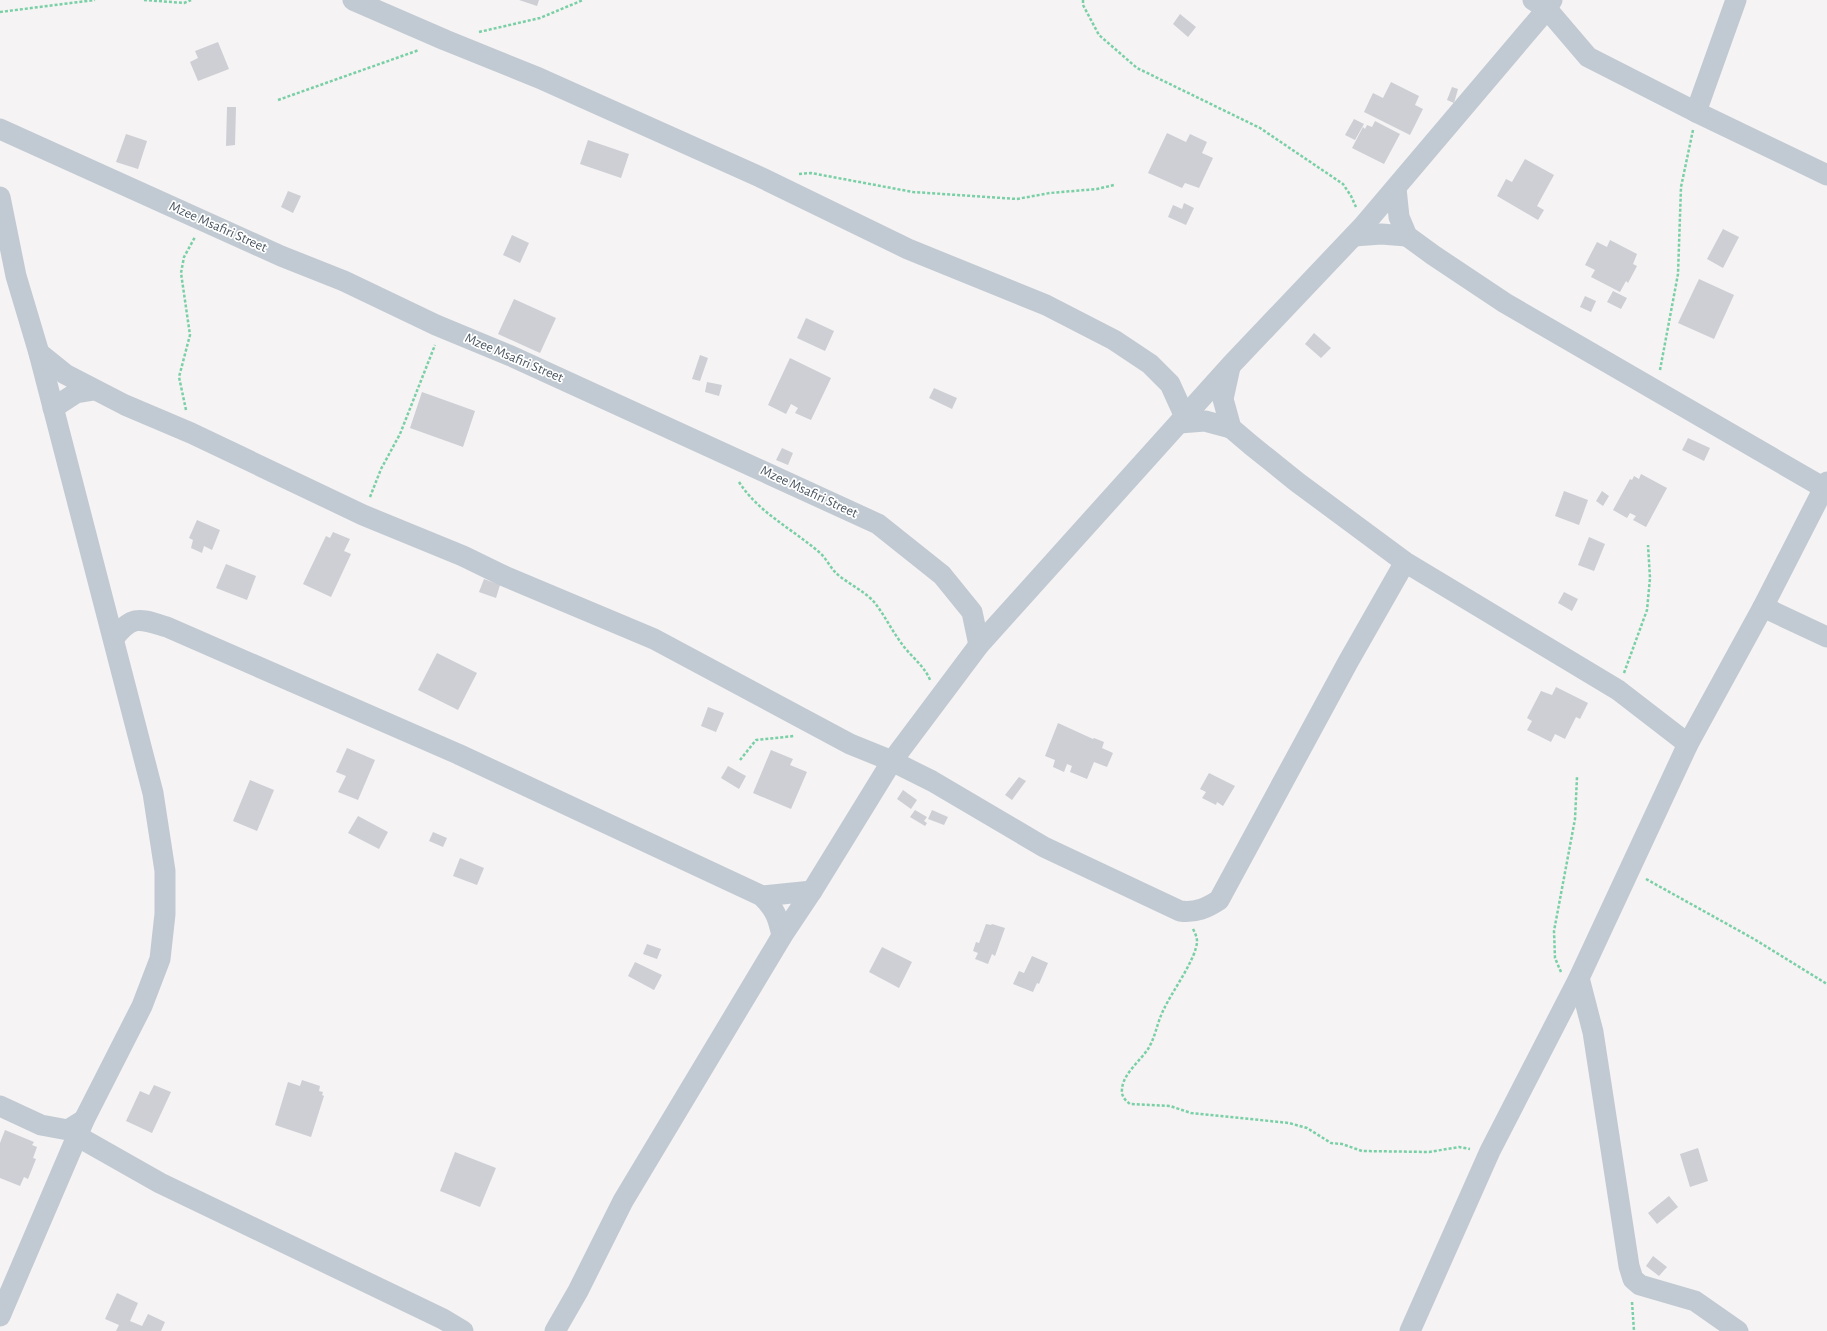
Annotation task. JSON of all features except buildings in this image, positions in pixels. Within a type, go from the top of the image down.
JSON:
[{"type":"street","points":[[353,0],[445,40],[539,78],[760,177],[908,249],[1046,305],[1114,340],[1150,364],[1170,384],[1182,420]]},
{"type":"street","points":[[1696,112],[1736,0]]},
{"type":"street","points":[[555,1331],[578,1291],[623,1202],[782,936],[812,891],[892,761],[937,700],[979,645],[1231,365],[1359,231],[1396,188],[1544,3],[1588,57],[1696,112],[1827,175]]},
{"type":"street","name":"Mzee Msafiri Street","points":[[0,129],[281,256],[344,281],[436,325],[511,356],[878,524],[942,575],[972,612],[979,645]]},
{"type":"street","points":[[1396,188],[1399,217],[1407,236]]},
{"type":"street","points":[[0,197],[16,276],[39,353],[153,793],[165,871],[165,914],[160,959],[142,1006],[80,1128],[0,1316]]},
{"type":"street","points":[[1359,231],[1407,236],[1505,303],[1655,391],[1826,485],[1763,607],[1688,744],[1575,986],[1490,1151],[1410,1331]]},
{"type":"street","points":[[39,353],[65,374],[94,390],[191,433],[363,515],[463,556],[502,575],[654,639],[850,744],[892,761],[932,781],[1044,847],[1180,911],[1192,912],[1209,907],[1219,900],[1348,662],[1405,562]]},
{"type":"street","points":[[1231,365],[1223,399],[1231,428]]},
{"type":"street","points":[[53,408],[76,393],[94,390]]},
{"type":"street","points":[[1182,420],[1205,421],[1231,428],[1297,482],[1405,562],[1618,690],[1688,744]]},
{"type":"street","points":[[1763,607],[1827,637]]},
{"type":"street","points":[[114,638],[124,626],[132,622],[142,620],[167,627],[458,754],[762,896],[773,907],[779,919],[782,936]]},
{"type":"street","points":[[1658,721],[1701,718]]},
{"type":"street","points":[[762,896],[812,891]]},
{"type":"street","points":[[1575,986],[1593,1032],[1629,1266],[1633,1278],[1640,1285],[1695,1302],[1738,1331]]},
{"type":"street","points":[[0,1106],[42,1125],[68,1130],[80,1128],[160,1183],[443,1319],[463,1331]]},
{"type":"path","points":[[0,12],[95,0]]},
{"type":"path","points":[[144,0],[184,3],[191,0]]},
{"type":"path","points":[[474,33],[540,18],[583,0]]},
{"type":"path","points":[[1083,0],[1083,5],[1099,35],[1137,68],[1260,128],[1343,184],[1351,196],[1359,231]]},
{"type":"path","points":[[278,100],[445,40]]},
{"type":"path","points":[[1655,391],[1666,345],[1678,274],[1681,187],[1696,112]]},
{"type":"path","points":[[797,174],[811,173],[912,192],[1017,199],[1050,193],[1097,189],[1114,185]]},
{"type":"path","points":[[191,433],[179,377],[190,335],[181,273],[184,258],[203,220]]},
{"type":"path","points":[[363,515],[381,469],[400,434],[434,347],[436,325]]},
{"type":"path","points":[[738,480],[748,496],[766,514],[798,535],[820,553],[836,573],[874,603],[902,646],[928,674],[937,700]]},
{"type":"path","points":[[1618,690],[1647,610],[1650,578],[1648,545]]},
{"type":"path","points":[[740,760],[756,740],[801,735],[812,724]]},
{"type":"path","points":[[1575,986],[1555,958],[1554,931],[1575,819],[1576,777]]},
{"type":"path","points":[[1629,869],[1754,939],[1827,984]]},
{"type":"path","points":[[1180,911],[1192,925],[1197,941],[1179,983],[1164,1007],[1152,1042],[1124,1082],[1122,1093],[1130,1104],[1170,1106],[1191,1113],[1289,1123],[1307,1128],[1331,1143],[1342,1144],[1362,1151],[1429,1152],[1459,1147],[1490,1151]]},
{"type":"path","points":[[1633,1278],[1632,1298],[1634,1331]]}]
